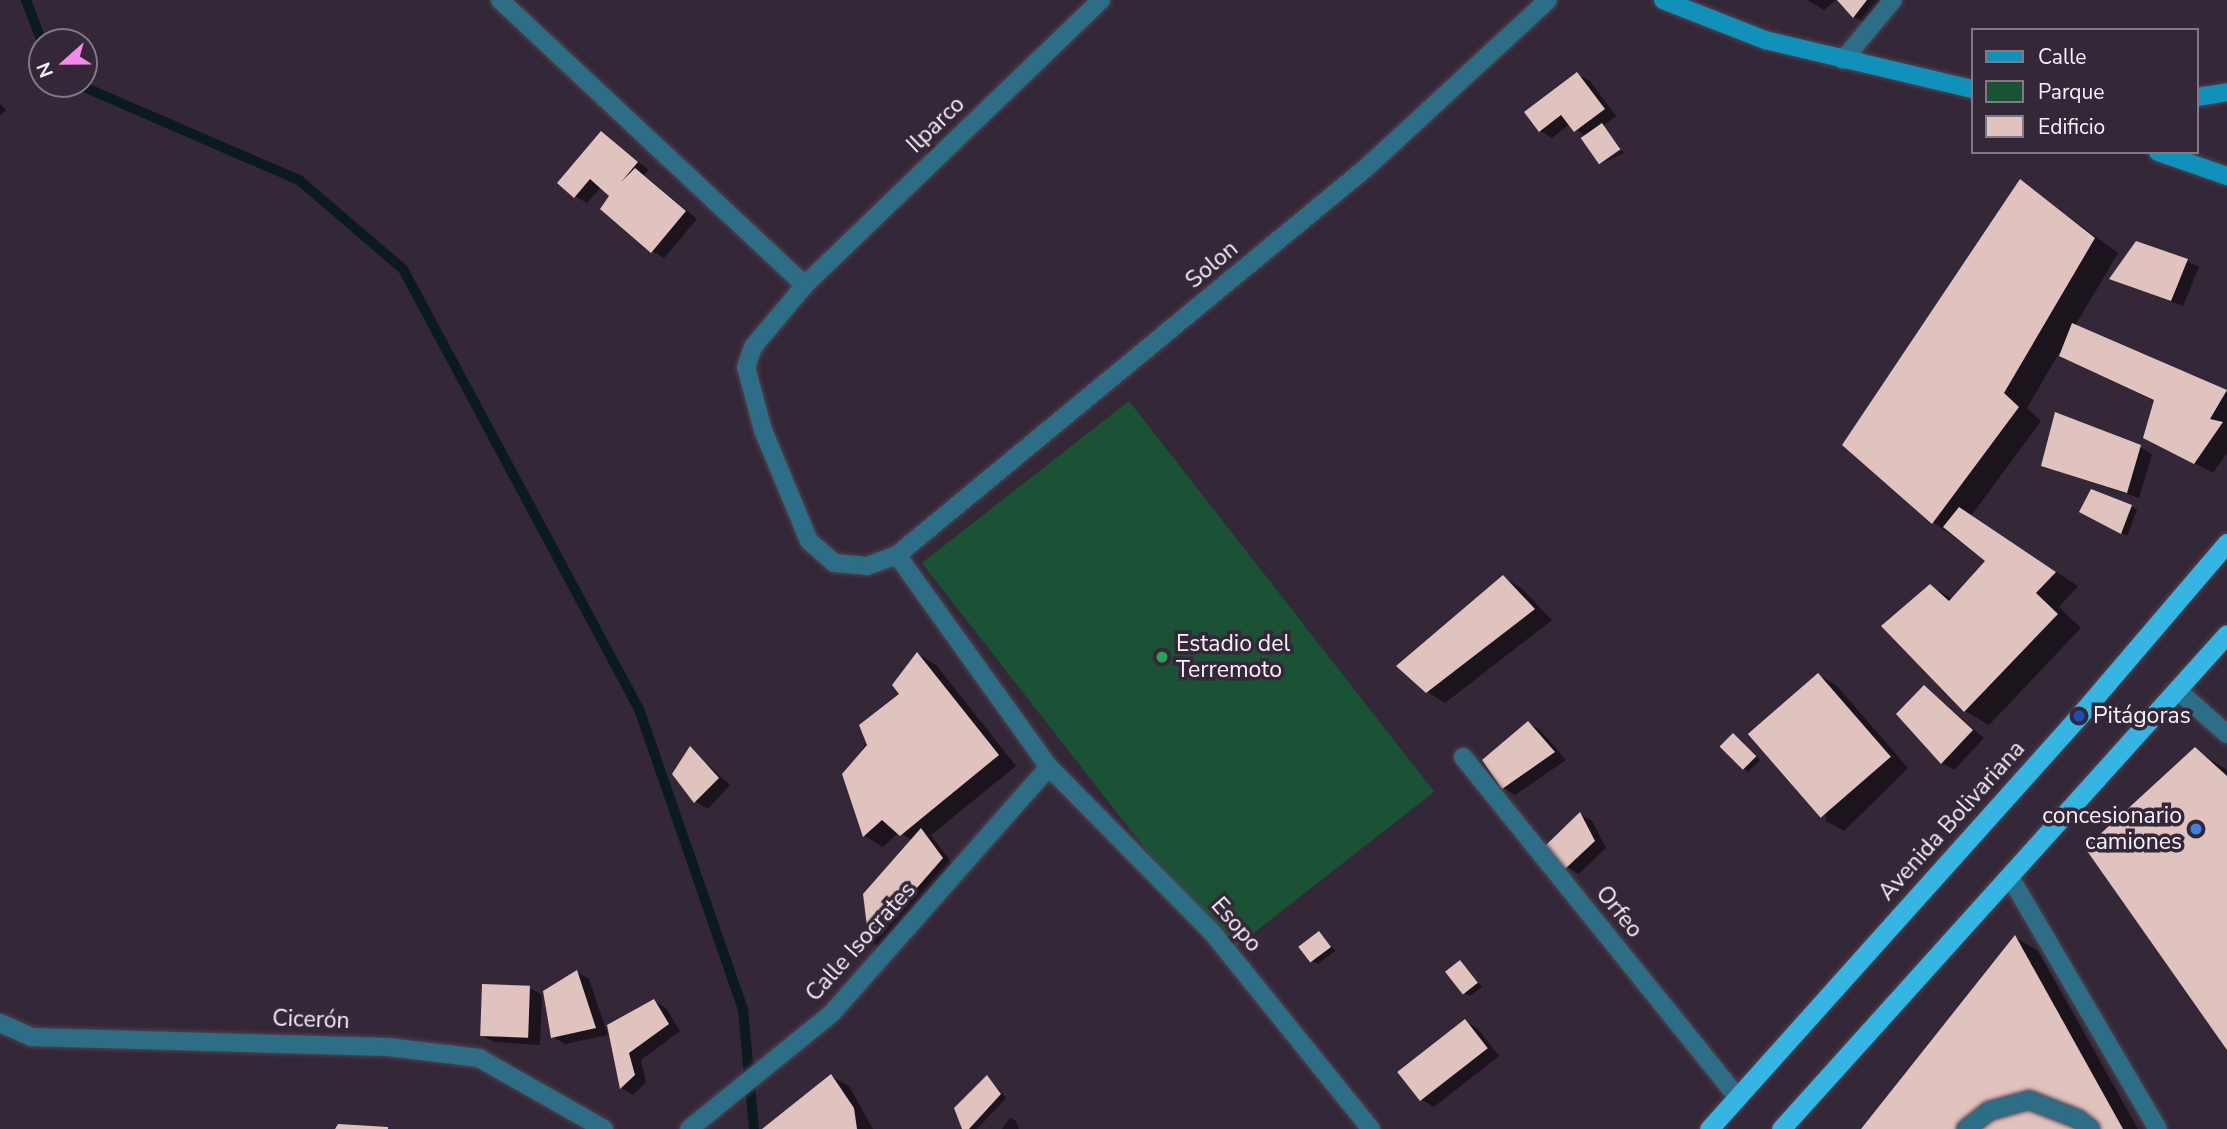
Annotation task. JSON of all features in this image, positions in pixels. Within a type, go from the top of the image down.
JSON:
[{"type":"highway","name":"Avenida Bolivariana","points":[[1709,1129],[2079,716],[2227,543]]},
{"type":"highway","points":[[1781,1129],[2227,634]]},
{"type":"main road","points":[[1663,0],[1731,29],[1843,60],[1972,89]]},
{"type":"main road","points":[[2199,97],[2227,92]]},
{"type":"main road","points":[[2164,154],[2227,176]]},
{"type":"street","points":[[500,0],[805,285]]},
{"type":"street","name":"Ilparco","points":[[897,555],[867,566],[834,563],[809,541],[763,430],[746,367],[753,347],[805,285],[1101,0]]},
{"type":"street","name":"Solon","points":[[897,555],[1367,167],[1548,0]]},
{"type":"street","points":[[1843,60],[1893,0]]},
{"type":"street","name":"Esopo","points":[[897,555],[1049,767],[1211,931],[1371,1129]]},
{"type":"street","points":[[2177,690],[2227,734]]},
{"type":"street","name":"Orfeo","points":[[1463,757],[1737,1096]]},
{"type":"street","name":"Calle Isocrates","points":[[689,1129],[832,1013],[1049,767]]},
{"type":"street","points":[[2010,877],[2158,1129]]},
{"type":"street","name":"Cicerón","points":[[0,1023],[31,1037],[388,1047],[479,1058],[604,1129]]},
{"type":"street","points":[[1966,1129],[1989,1111],[2029,1100],[2091,1129]]},
{"type":"green space","name":"Estadio del Terremoto","points":[[1129,401],[1434,792],[1227,954],[922,563]]},
{"type":"building","points":[[1837,0],[1867,0],[1853,18]]},
{"type":"building","points":[[1577,72],[1605,109],[1574,132],[1561,115],[1539,132],[1524,112]]},
{"type":"building","points":[[1602,123],[1620,149],[1599,164],[1581,138]]},
{"type":"building","points":[[601,131],[638,162],[621,182],[635,168],[686,211],[651,253],[600,209],[609,196],[590,179],[574,198],[557,183]]},
{"type":"building","points":[[2020,179],[2095,238],[2004,393],[2019,407],[1932,524],[1842,445]]},
{"type":"building","points":[[2136,241],[2188,259],[2171,301],[2109,279]]},
{"type":"building","points":[[2072,323],[2227,390],[2210,419],[2223,422],[2194,464],[2143,438],[2154,400],[2059,356]]},
{"type":"building","points":[[2055,412],[2141,445],[2127,493],[2041,466]]},
{"type":"building","points":[[2091,489],[2132,505],[2121,534],[2079,512]]},
{"type":"building","points":[[1959,507],[2056,572],[2036,593],[2058,614],[1964,712],[1881,626],[1930,584],[1949,601],[1985,561],[1943,527]]},
{"type":"building","points":[[1503,575],[1535,609],[1426,693],[1396,666]]},
{"type":"building","points":[[917,652],[999,755],[900,836],[882,820],[863,837],[842,774],[867,745],[859,725],[899,694],[892,685]]},
{"type":"building","points":[[1818,673],[1891,757],[1821,818],[1748,734]]},
{"type":"building","points":[[1924,685],[1973,730],[1941,764],[1896,714]]},
{"type":"building","points":[[1528,721],[1555,752],[1502,789],[1482,760]]},
{"type":"building","points":[[1733,733],[1756,756],[1743,770],[1720,746]]},
{"type":"building","points":[[690,746],[719,778],[694,803],[672,774]]},
{"type":"building","points":[[2195,747],[2227,776],[2227,1050],[2085,848]]},
{"type":"building","points":[[1580,812],[1595,841],[1565,869],[1545,846]]},
{"type":"building","points":[[921,828],[943,858],[869,943],[863,894]]},
{"type":"building","points":[[1319,931],[1331,947],[1310,963],[1298,947]]},
{"type":"building","points":[[2015,935],[2123,1129],[1861,1129]]},
{"type":"building","points":[[1460,960],[1478,983],[1463,995],[1445,972]]},
{"type":"building","points":[[577,970],[596,1028],[551,1038],[543,991]]},
{"type":"building","points":[[482,984],[530,986],[528,1038],[480,1036]]},
{"type":"building","points":[[654,999],[669,1024],[629,1053],[635,1075],[620,1089],[607,1025]]},
{"type":"building","points":[[1465,1019],[1488,1048],[1420,1101],[1397,1072]]},
{"type":"building","points":[[831,1074],[854,1108],[857,1129],[762,1129]]},
{"type":"building","points":[[987,1075],[1001,1094],[969,1129],[962,1129],[954,1108]]},
{"type":"building","points":[[338,1124],[388,1127],[388,1129],[335,1129]]},
{"type":"waterway","points":[[26,0],[37,28]]},
{"type":"waterway","points":[[98,93],[299,180],[403,269],[639,709],[743,1010],[754,1129]]},
{"type":"place","name":"Estadio del Terremoto","points":[[1162,657]]},
{"type":"place","name":"Pitágoras","points":[[2079,716]]},
{"type":"place","name":"concesionario camiones","points":[[2196,829]]}]
